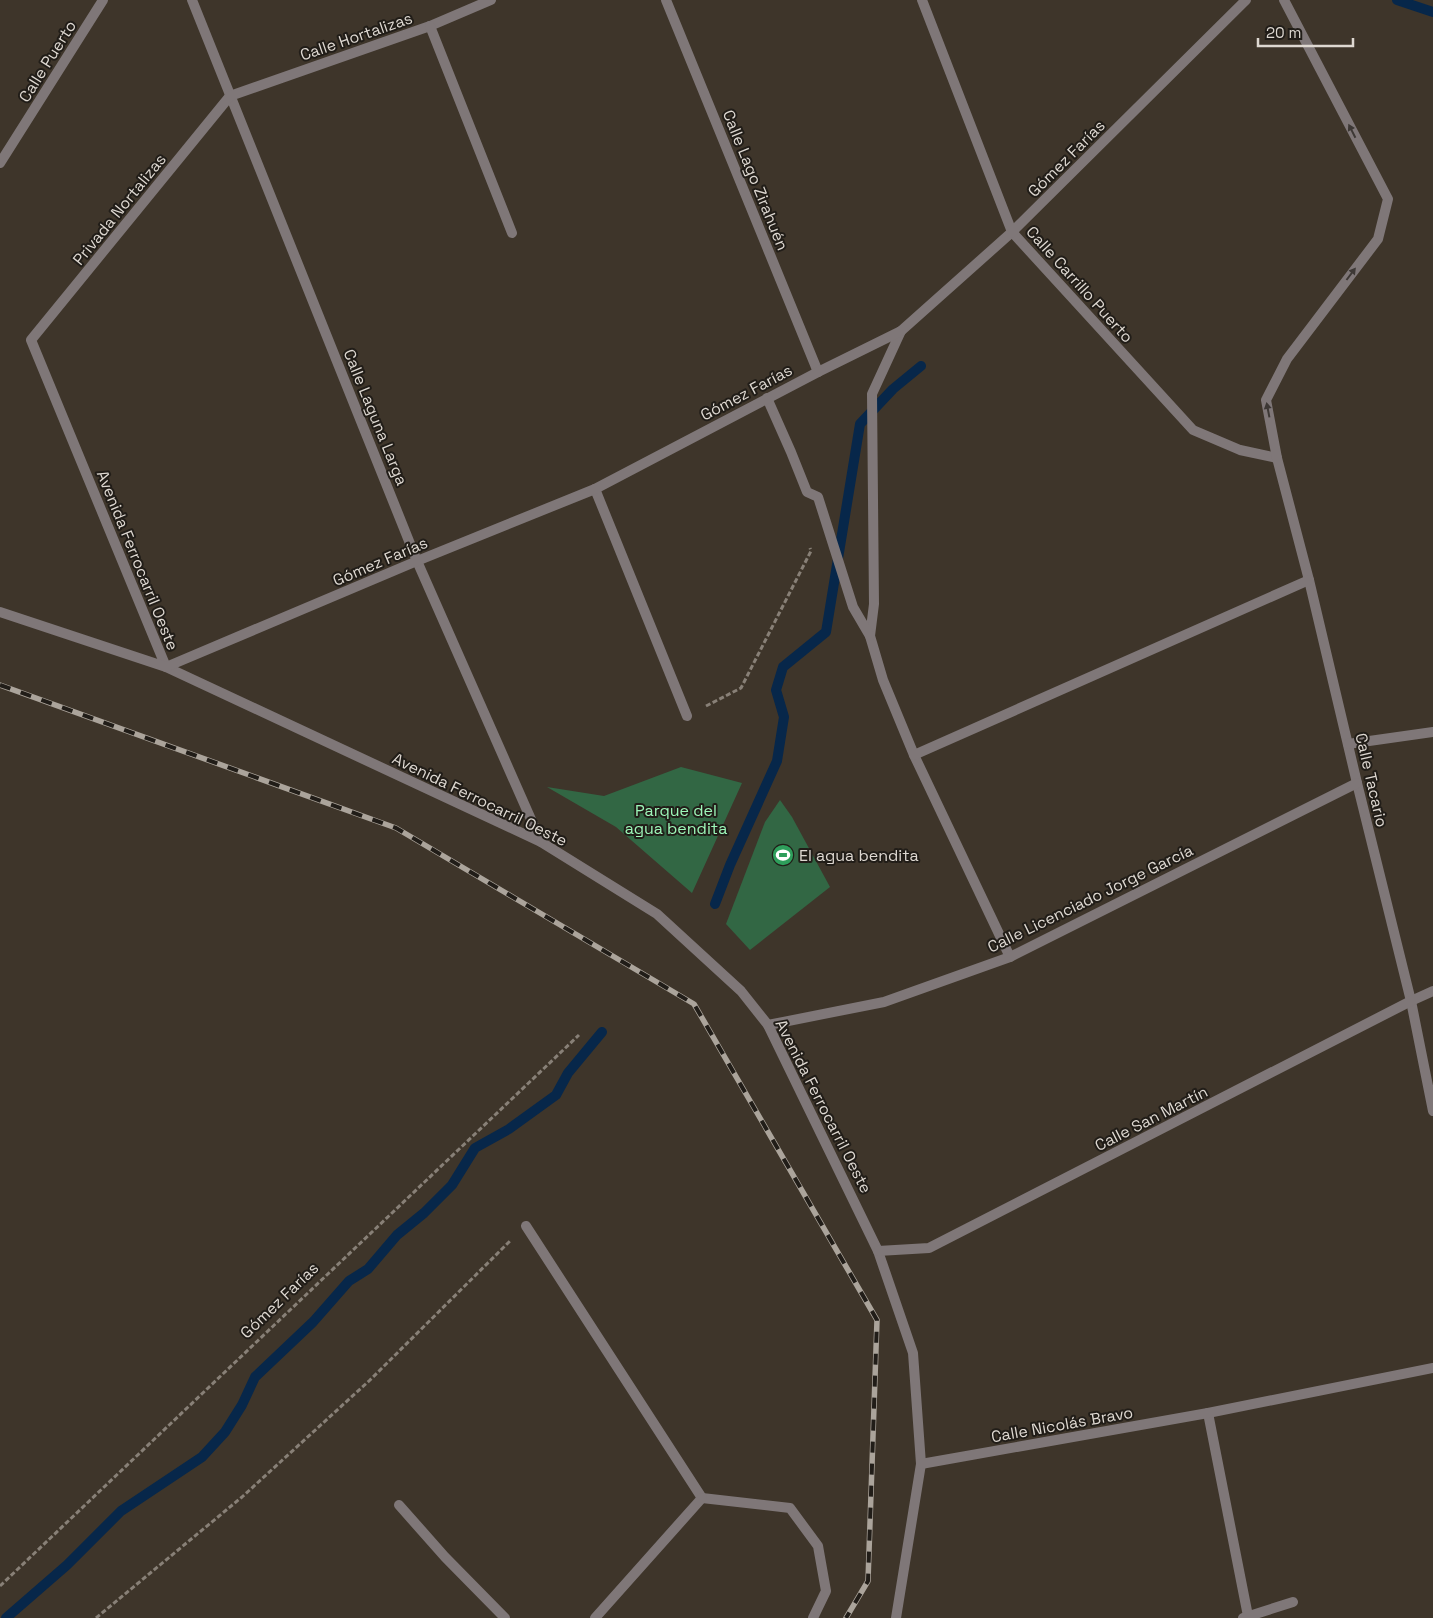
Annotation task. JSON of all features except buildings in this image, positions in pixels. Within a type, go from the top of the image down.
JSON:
[{"type":"street","name":"Calle Puerto","points":[[0,163],[103,0]]},
{"type":"street","name":"Calle Laguna Larga","points":[[192,0],[417,561],[540,842]]},
{"type":"street","name":"Calle Hortalizas","points":[[230,96],[430,26],[491,0]]},
{"type":"street","name":"Calle Lago Zirahuén","points":[[666,0],[818,372]]},
{"type":"street","name":"Calle Carrillo Puerto","points":[[922,0],[1012,232],[1193,430],[1240,450],[1277,458]]},
{"type":"street","name":"Gómez Farías","points":[[166,667],[417,561],[595,489],[766,398],[902,331],[1012,232],[1246,0]]},
{"type":"street","name":"Calle Tacario","points":[[1284,0],[1388,199],[1378,239],[1287,358],[1266,400],[1277,458],[1309,580],[1411,1001],[1433,1111]]},
{"type":"street","points":[[430,26],[512,233]]},
{"type":"street","name":"Privada Nortalizas","points":[[31,340],[230,96]]},
{"type":"street","points":[[870,636],[874,604],[872,394],[902,331]]},
{"type":"street","name":"Avenida Ferrocarril Oeste","points":[[31,340],[166,667],[540,842],[656,914],[741,991],[768,1025],[878,1251],[913,1353],[921,1464],[896,1618]]},
{"type":"street","points":[[766,398],[807,492],[818,497],[853,607],[870,636],[883,680],[914,755],[1010,957]]},
{"type":"street","points":[[595,489],[686,716]]},
{"type":"street","points":[[914,755],[1309,580]]},
{"type":"street","points":[[0,612],[166,667]]},
{"type":"street","points":[[1348,744],[1433,732]]},
{"type":"street","name":"Calle Licenciado Jorge García","points":[[768,1025],[884,1002],[1010,957],[1357,783]]},
{"type":"street","name":"Calle San Martín","points":[[878,1251],[929,1248],[1411,1001],[1433,992]]},
{"type":"street","points":[[526,1226],[702,1498]]},
{"type":"street","name":"Calle Nicolás Bravo","points":[[921,1464],[1208,1413],[1433,1368]]},
{"type":"street","points":[[1208,1413],[1246,1617],[1293,1602]]},
{"type":"street","points":[[595,1618],[702,1498]]},
{"type":"street","points":[[702,1498],[790,1508],[818,1546],[826,1591],[813,1618]]},
{"type":"street","points":[[399,1506],[445,1557],[505,1618]]},
{"type":"path","points":[[686,716],[741,688],[810,551],[810,541]]},
{"type":"path","name":"Gómez Farías","points":[[0,1586],[579,1035]]},
{"type":"path","points":[[96,1618],[242,1497],[320,1426],[370,1380],[526,1226]]},
{"type":"green space","name":"Parque del agua bendita","points":[[681,767],[742,783],[692,893],[616,827],[547,787],[604,796]]},
{"type":"green space","name":"El agua bendita","points":[[780,800],[792,817],[830,887],[750,950],[726,924],[765,822]]},
{"type":"waterway","points":[[1397,0],[1433,12]]},
{"type":"waterway","points":[[715,904],[730,865],[777,761],[784,717],[776,690],[783,667],[826,632],[860,424],[893,389],[921,366]]},
{"type":"waterway","points":[[6,1618],[67,1565],[121,1511],[202,1457],[225,1432],[242,1405],[255,1377],[313,1322],[349,1281],[368,1269],[397,1235],[424,1213],[452,1185],[475,1148],[509,1129],[556,1095],[568,1073],[602,1032]]},
{"type":"railway","points":[[0,685],[396,828],[694,1004],[877,1320],[868,1581],[846,1618]]},
{"type":"place","name":"El agua bendita","points":[[783,855]]}]
